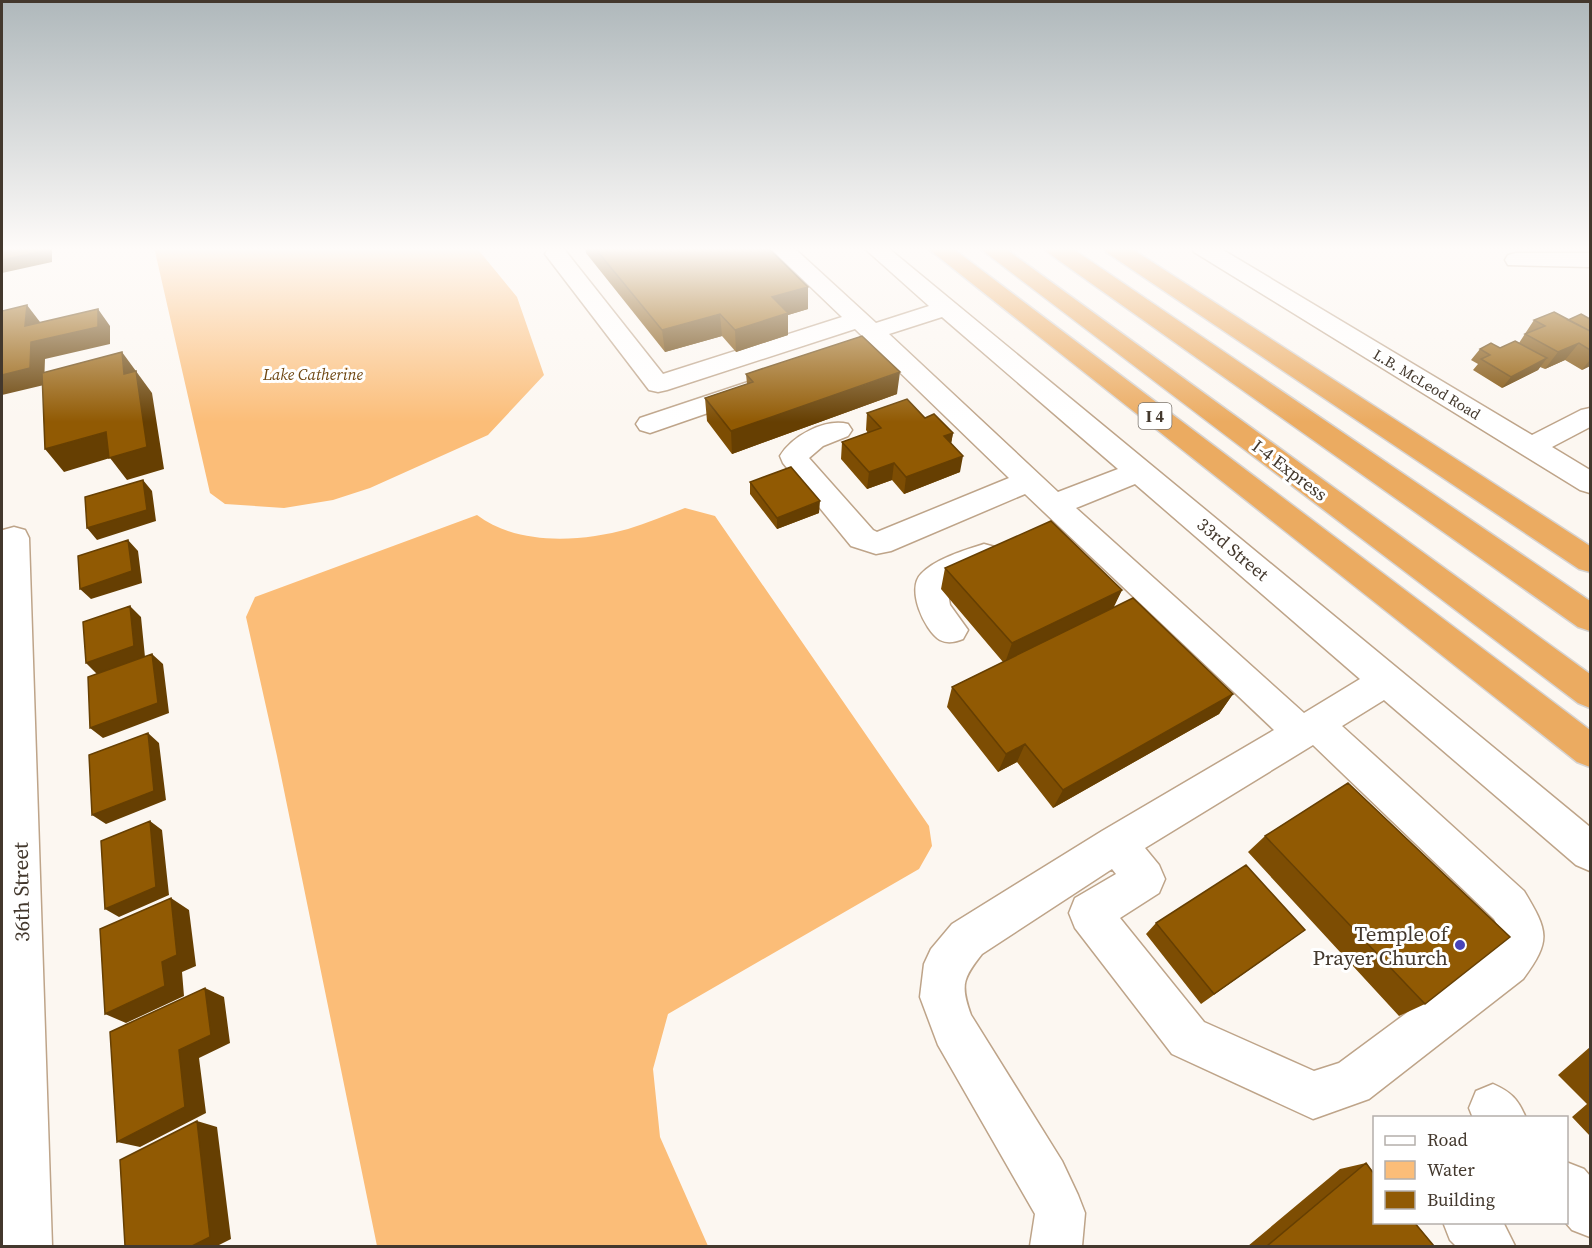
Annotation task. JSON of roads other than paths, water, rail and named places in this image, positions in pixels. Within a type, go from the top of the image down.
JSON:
[{"type":"highway","name":"I 4","points":[[1012,305],[1590,751]]},
{"type":"highway","name":"I-4 Express","points":[[1067,305],[1590,693]]},
{"type":"highway","points":[[1139,305],[1590,618]]},
{"type":"highway","points":[[1203,305],[1590,561]]},
{"type":"highway","points":[[1487,492],[1590,556]]},
{"type":"street","points":[[600,305],[658,384],[869,336],[946,308]]},
{"type":"street","points":[[838,305],[1029,481],[1053,517],[1308,729],[1509,905],[1521,926],[1523,944],[1508,964],[1352,1082],[1313,1095],[1188,1038],[1090,914],[1145,879],[1116,844]]},
{"type":"street","name":"33rd Street","points":[[943,305],[1590,852]]},
{"type":"street","name":"L.B. McLeod Road","points":[[1298,305],[1590,483]]},
{"type":"street","points":[[650,424],[772,381]]},
{"type":"street","points":[[1531,447],[1590,416]]},
{"type":"street","points":[[838,430],[813,440],[794,456],[797,463],[862,538],[876,543],[891,540],[1029,481]]},
{"type":"street","points":[[1053,517],[1140,471]]},
{"type":"street","name":"36th Street","points":[[14,538],[10,694],[26,1246]]},
{"type":"street","points":[[951,630],[936,614],[930,597],[931,583],[942,574],[1005,545]]},
{"type":"street","points":[[1056,1246],[1060,1213],[1044,1179],[954,1029],[942,997],[946,964],[967,939],[1116,844],[1387,680]]},
{"type":"street","points":[[1568,1189],[1590,1212]]},
{"type":"street","points":[[1470,1224],[1489,1246]]},
{"type":"water","name":"Lake Catherine","points":[[167,305],[520,305],[544,375],[488,435],[370,488],[333,500],[284,508],[225,504],[210,493]]},
{"type":"water","points":[[685,508],[715,516],[929,826],[932,846],[919,869],[668,1014],[653,1069],[660,1137],[708,1246],[377,1246],[277,756],[246,617],[255,597],[477,515],[511,532],[530,536],[570,538],[590,537],[628,529]]},
{"type":"place","name":"Temple of Prayer Church","points":[[1460,945]]}]
